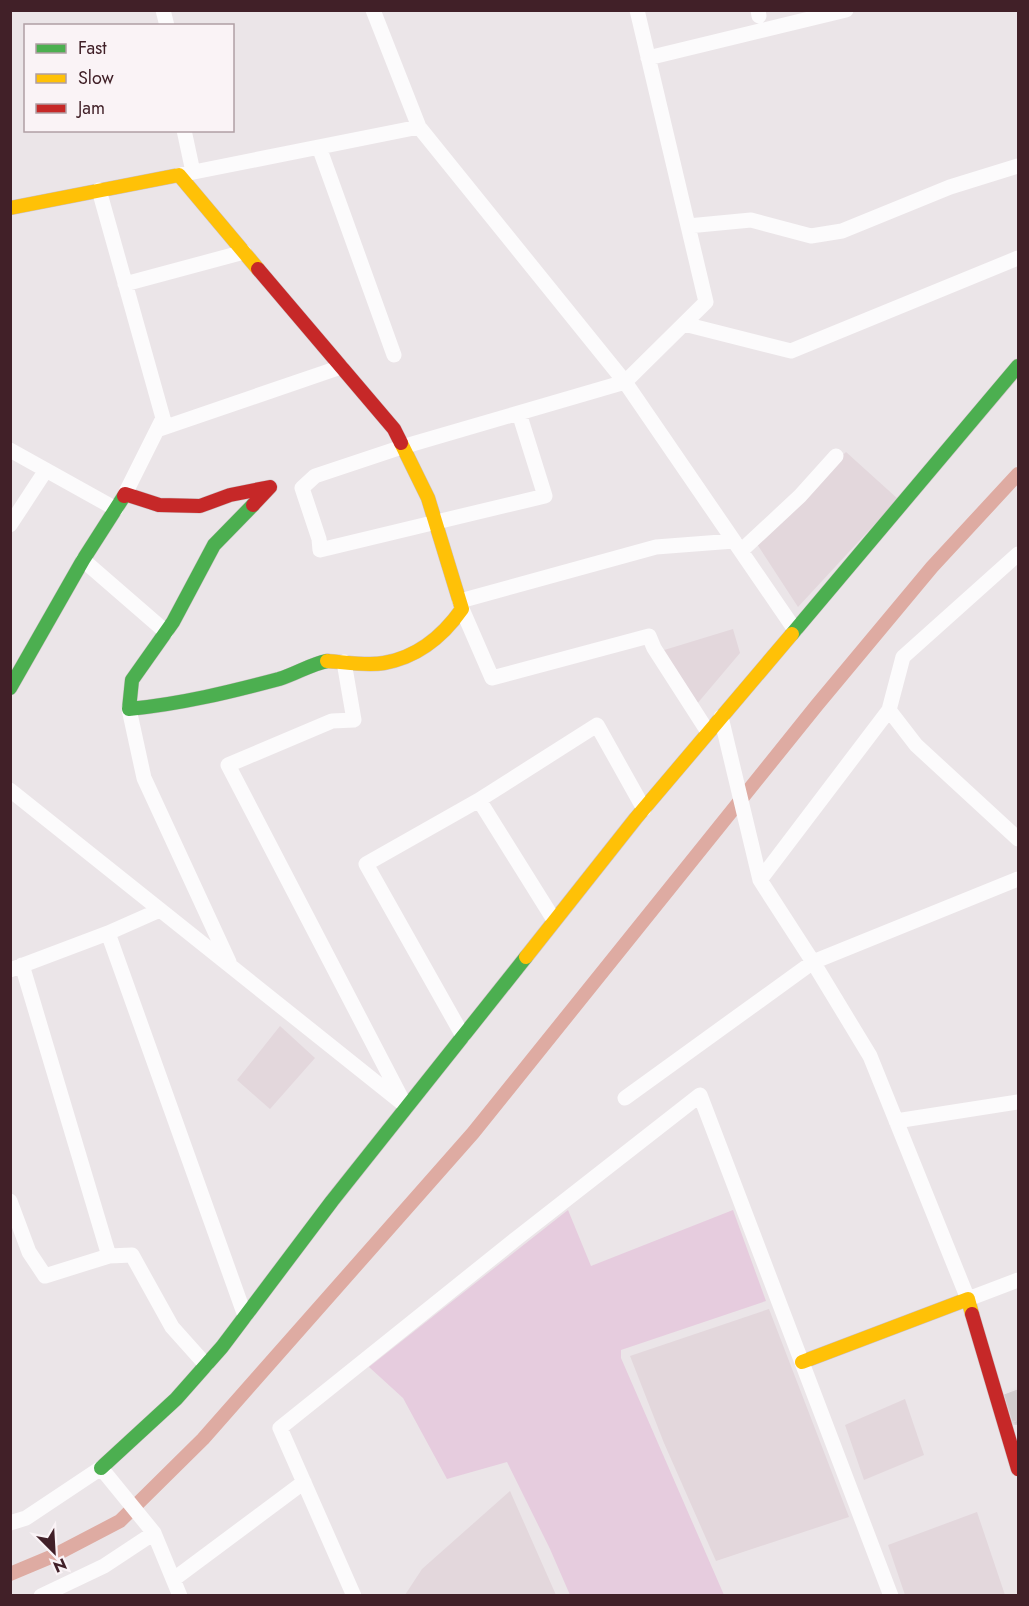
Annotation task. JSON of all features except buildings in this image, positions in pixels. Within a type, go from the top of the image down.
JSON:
[{"type":"street","points":[[374,10],[419,127],[625,382],[795,630]]},
{"type":"street","points":[[519,413],[545,496],[320,550],[319,538],[302,488],[315,476],[402,447],[625,382],[706,302],[637,10]]},
{"type":"street","points":[[648,58],[846,10]]},
{"type":"street","points":[[10,208],[419,127]]},
{"type":"street","points":[[184,132],[186,173],[244,252],[393,429],[428,498],[461,605],[492,678],[649,636],[654,648],[708,732]]},
{"type":"street","points":[[319,147],[394,355]]},
{"type":"street","points":[[688,226],[751,220],[811,236],[842,231],[950,187],[1018,166]]},
{"type":"street","points":[[10,688],[83,560],[125,494],[163,418],[99,190]]},
{"type":"street","points":[[125,284],[244,252]]},
{"type":"street","points":[[684,324],[791,351],[1018,258]]},
{"type":"street","points":[[10,1523],[26,1518],[101,1468],[176,1400],[245,1316],[332,1201],[644,809],[1018,366]]},
{"type":"street","points":[[157,430],[341,367]]},
{"type":"street","points":[[10,450],[116,509]]},
{"type":"street","points":[[129,709],[167,705],[224,694],[290,676],[325,661],[383,663],[418,652],[447,630],[461,605],[656,547],[738,546],[800,496],[836,456]]},
{"type":"street","points":[[10,525],[46,470]]},
{"type":"street","points":[[125,494],[159,506],[200,506],[230,495],[270,487],[214,545],[166,632],[132,680],[129,709],[144,778],[231,966]]},
{"type":"street","points":[[760,880],[889,710],[903,657],[1013,563],[1018,554]]},
{"type":"street","points":[[83,560],[166,632]]},
{"type":"street","points":[[344,662],[354,720],[333,721],[228,765],[406,1107]]},
{"type":"street","points":[[889,710],[916,745],[1018,839]]},
{"type":"street","points":[[721,717],[760,880],[870,1056],[968,1299],[1018,1469]]},
{"type":"street","points":[[463,1036],[366,864],[479,800],[597,725],[644,809]]},
{"type":"street","points":[[10,790],[406,1107]]},
{"type":"street","points":[[479,800],[554,920]]},
{"type":"street","points":[[625,1098],[813,962],[1018,879]]},
{"type":"street","points":[[109,1256],[16,968],[108,933],[160,910]]},
{"type":"street","points":[[108,933],[245,1316]]},
{"type":"street","points":[[354,1596],[280,1428],[700,1095],[891,1596]]},
{"type":"street","points":[[896,1121],[1018,1102]]},
{"type":"street","points":[[10,1201],[29,1252],[45,1276],[109,1256],[132,1255],[172,1327],[206,1365]]},
{"type":"street","points":[[802,1362],[1018,1280]]},
{"type":"street","points":[[101,1468],[154,1533],[180,1596]]},
{"type":"street","points":[[174,1579],[304,1482]]},
{"type":"street","points":[[41,1596],[104,1566],[154,1533]]},
{"type":"shaded area","points":[[846,452],[898,499],[798,607],[753,538]]},
{"type":"shaded area","points":[[733,629],[740,653],[696,705],[661,651]]},
{"type":"shaded area","points":[[280,1026],[315,1058],[270,1109],[237,1080]]},
{"type":"shaded area","points":[[568,1210],[591,1266],[733,1210],[766,1301],[621,1350],[621,1358],[724,1595],[570,1595],[507,1462],[447,1479],[403,1398],[369,1367]]},
{"type":"shaded area","points":[[769,1309],[849,1517],[716,1561],[664,1443],[630,1356]]},
{"type":"shaded area","points":[[905,1399],[924,1455],[864,1480],[845,1425]]},
{"type":"shaded area","points":[[510,1491],[556,1595],[405,1595],[422,1569]]},
{"type":"shaded area","points":[[977,1512],[1005,1595],[905,1595],[888,1545]]},
{"type":"waterway","points":[[10,1574],[53,1556],[120,1521],[203,1439],[473,1133],[817,705],[932,567],[1018,474]]},
{"type":"traffic: fast","points":[[792,634],[1018,366]]},
{"type":"traffic: fast","points":[[10,688],[83,560],[124,496]]},
{"type":"traffic: fast","points":[[253,505],[214,545],[173,622],[132,680],[129,709],[186,701],[242,688],[279,679],[327,661]]},
{"type":"traffic: fast","points":[[101,1468],[176,1399],[222,1347],[332,1201],[526,957]]},
{"type":"traffic: slow","points":[[10,208],[179,175],[258,269]]},
{"type":"traffic: slow","points":[[327,661],[377,664],[408,656],[429,644],[447,628],[462,609],[428,498],[401,443]]},
{"type":"traffic: slow","points":[[526,957],[636,818],[792,634]]},
{"type":"traffic: slow","points":[[802,1362],[968,1299],[972,1314]]},
{"type":"traffic: jam","points":[[258,269],[394,429],[401,443]]},
{"type":"traffic: jam","points":[[124,496],[125,494],[159,505],[200,506],[230,495],[270,487],[253,505]]},
{"type":"traffic: jam","points":[[972,1314],[1018,1469]]}]
